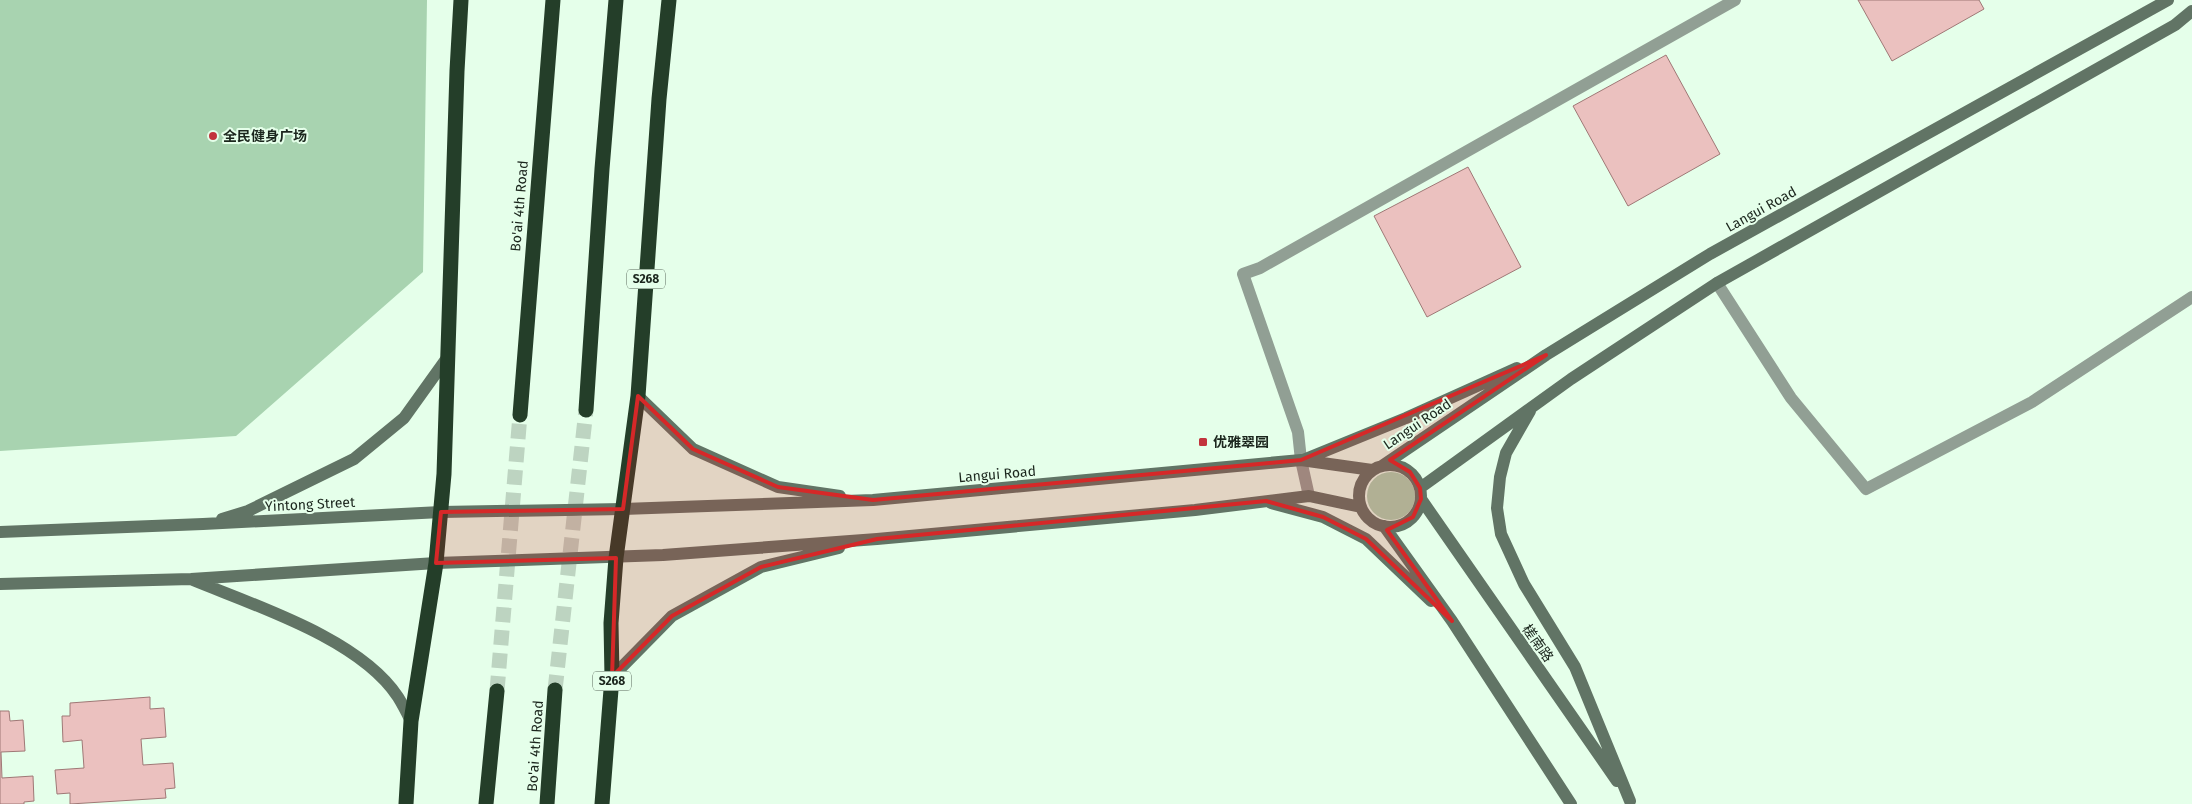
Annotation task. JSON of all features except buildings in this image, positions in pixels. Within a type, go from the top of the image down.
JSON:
[{"type":"highway","points":[[406,804],[411,721],[436,563],[444,474],[456,71],[461,0]]},
{"type":"highway","name":"Bo'ai 4th Road","points":[[520,415],[553,0]]},
{"type":"highway","points":[[586,410],[601,179],[616,0]]},
{"type":"highway","name":"S268","points":[[602,804],[612,677],[611,623],[616,558],[638,396],[659,99],[669,0]]},
{"type":"highway","name":"Bo'ai 4th Road","points":[[547,804],[555,690]]},
{"type":"highway","points":[[486,804],[497,691]]},
{"type":"street","points":[[1309,496],[1298,432],[1243,274],[1260,268],[1736,0]]},
{"type":"street","name":"Langui Road","points":[[622,509],[873,500],[1302,460],[1377,468],[1546,355],[1710,254],[2168,0]]},
{"type":"street","points":[[1421,493],[1571,379],[1717,283],[2176,25],[2192,11]]},
{"type":"street","points":[[1717,283],[1791,398],[1866,489],[2032,402],[2192,298]]},
{"type":"street","points":[[1302,460],[1406,418],[1546,355]]},
{"type":"street","points":[[203,524],[248,511],[354,459],[404,418],[448,358]]},
{"type":"street","points":[[638,396],[694,449],[778,487],[873,500]]},
{"type":"street","points":[[1532,407],[1506,453],[1500,477],[1497,508],[1501,534],[1524,584],[1574,667],[1631,802]]},
{"type":"street","points":[[1392,464],[1410,472],[1421,493],[1418,508],[1413,517],[1404,524],[1396,526],[1384,526],[1375,523],[1361,507],[1359,496],[1365,477],[1377,468],[1392,464]]},
{"type":"street","name":"槎南路","points":[[1421,493],[1631,802]]},
{"type":"street","points":[[0,584],[190,579],[436,563],[616,558],[877,539],[1195,510],[1309,496],[1361,507]]},
{"type":"street","points":[[1266,501],[1323,517],[1366,540],[1452,621]]},
{"type":"street","name":"Yintong Street","points":[[0,532],[441,512],[622,509]]},
{"type":"street","points":[[1384,526],[1452,621],[1572,804]]},
{"type":"street","points":[[612,677],[672,616],[761,566],[877,539]]},
{"type":"street","points":[[190,579],[296,623],[345,648],[384,680],[398,697],[411,721]]},
{"type":"highlighted area","points":[[1546,355],[1390,460],[1410,472],[1420,488],[1421,499],[1413,517],[1387,530],[1452,621],[1366,539],[1323,517],[1266,501],[877,539],[761,567],[672,616],[612,677],[616,558],[436,563],[441,512],[623,509],[638,396],[693,449],[778,487],[873,500],[1301,460]]},
{"type":"green space","name":"全民健身广场","points":[[0,0],[427,0],[423,272],[236,436],[0,451]]},
{"type":"green space","points":[[1391,472],[1400,474],[1408,479],[1413,487],[1415,496],[1413,505],[1408,513],[1400,518],[1391,520],[1382,518],[1374,513],[1369,505],[1367,496],[1369,487],[1374,479],[1382,474]]},
{"type":"tunnel","points":[[555,690],[586,410]]},
{"type":"tunnel","points":[[497,691],[520,415]]},
{"type":"place","name":"全民健身广场","points":[[213,136]]},
{"type":"place","name":"优雅翠园","points":[[1203,442]]}]
